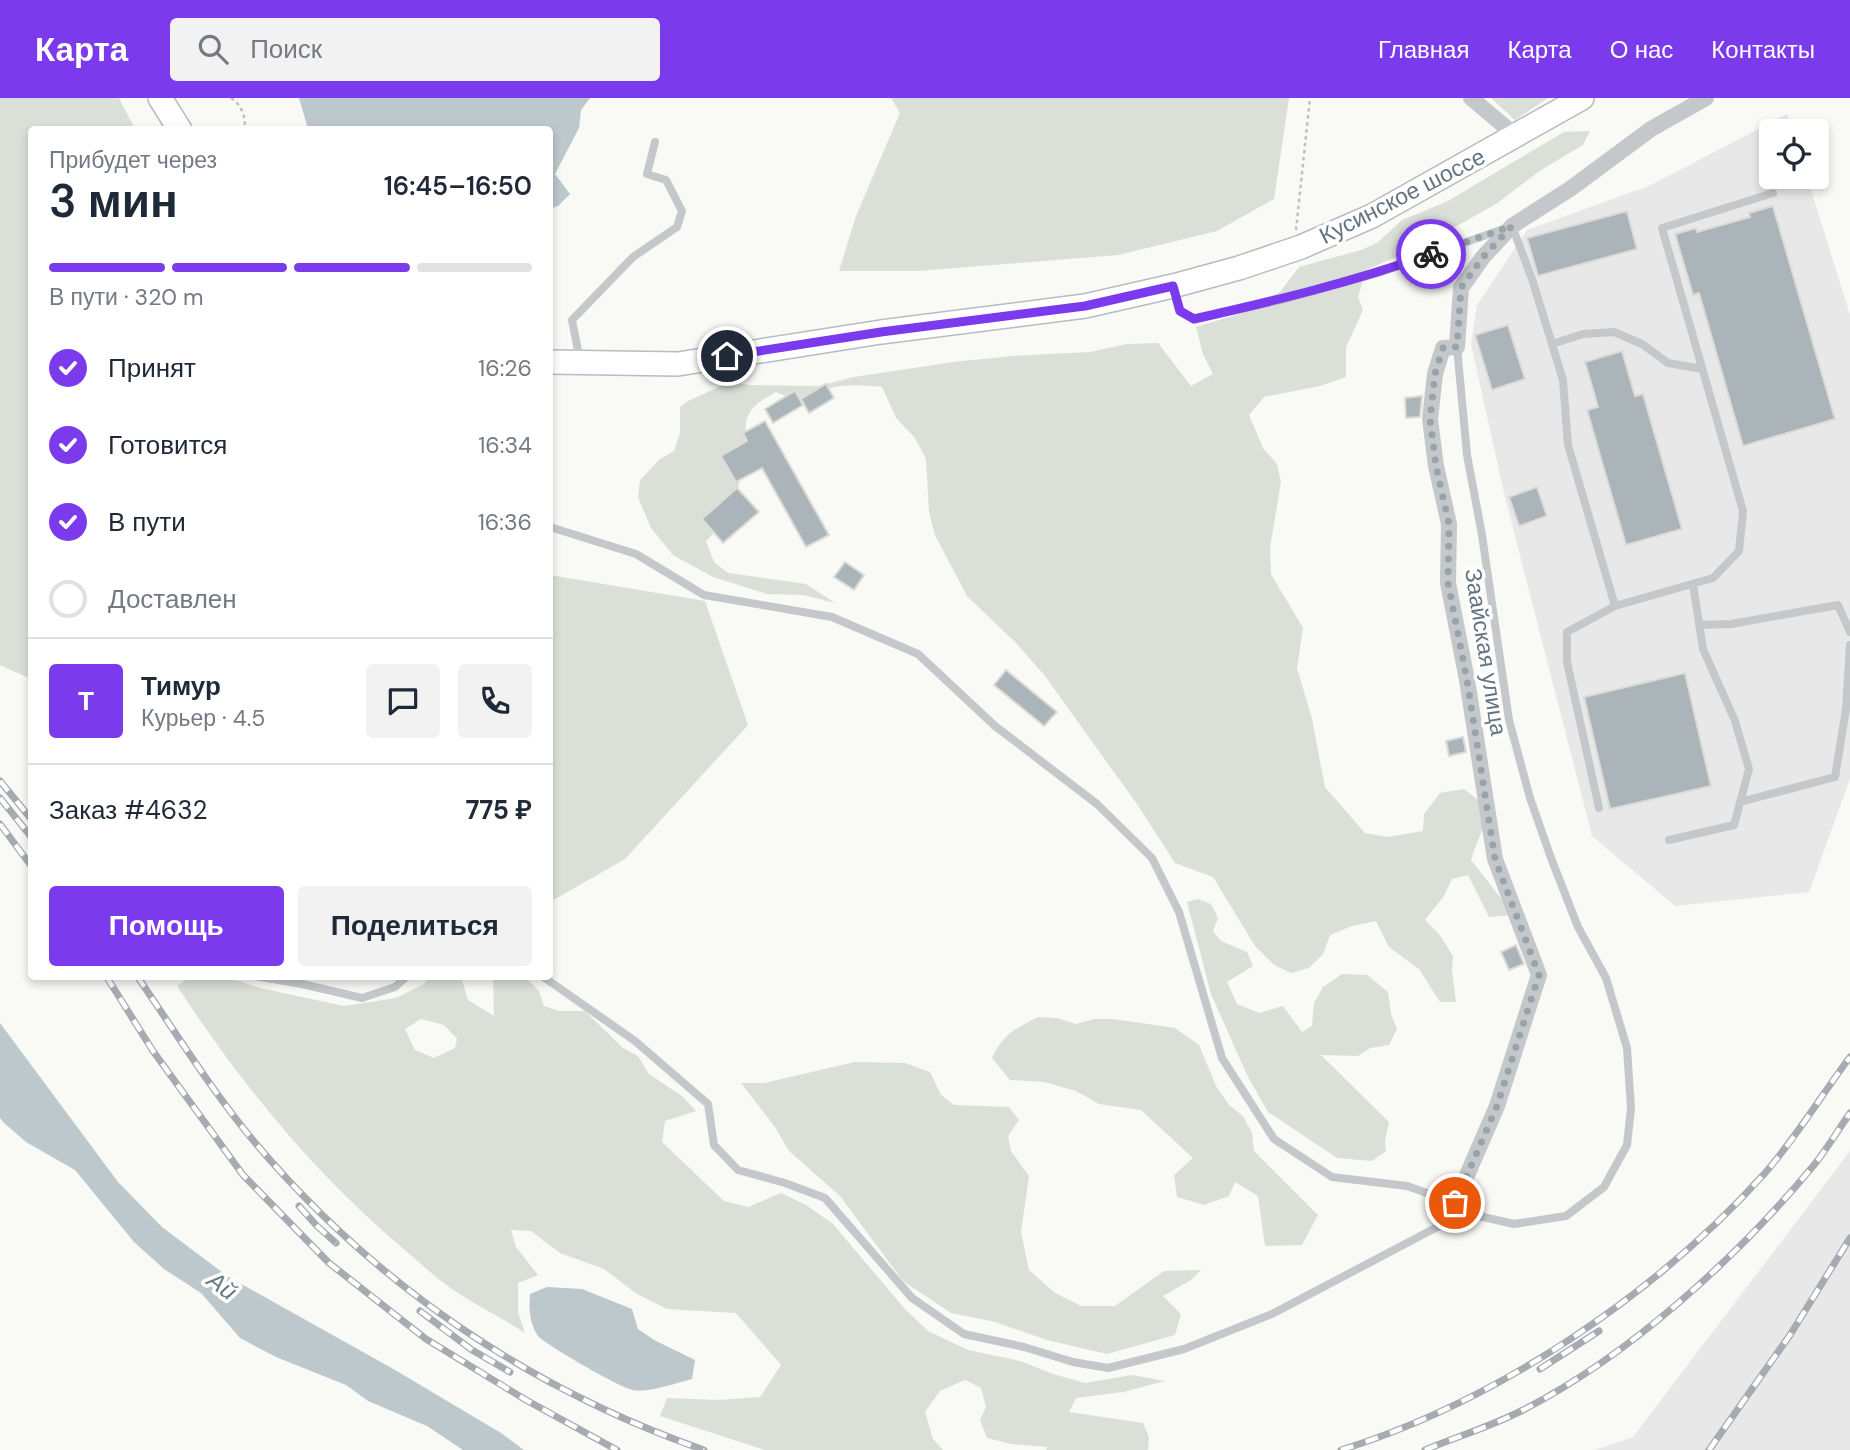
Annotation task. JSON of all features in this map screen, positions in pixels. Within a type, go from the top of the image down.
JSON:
[{"type":"main road","points":[[160,98],[178,126]]},
{"type":"main road","name":"Кусинское шоссе","points":[[553,362],[678,364],[881,332],[1085,306],[1173,286],[1301,247],[1372,216],[1582,98]]},
{"type":"street","points":[[1471,98],[1516,136]]},
{"type":"street","points":[[1457,347],[1461,288],[1483,257],[1512,226],[1651,129],[1706,98]]},
{"type":"street","name":"Заайская улица","points":[[1455,1203],[1497,1106],[1539,975],[1495,859],[1467,680],[1448,583],[1449,524],[1436,466],[1430,419],[1435,374],[1443,348],[1457,347]]},
{"type":"lane","points":[[581,364],[572,320],[633,257],[677,226],[682,211],[666,180],[646,174],[655,142]]},
{"type":"lane","points":[[1599,808],[1567,662],[1567,632],[1615,606],[1713,578],[1739,551],[1743,511],[1662,228],[1773,193]]},
{"type":"lane","points":[[1173,286],[1180,311],[1194,319],[1286,299],[1378,273],[1512,226],[1532,279],[1563,380],[1568,444],[1615,606]]},
{"type":"lane","points":[[1552,344],[1583,334],[1614,332],[1642,344],[1668,363],[1702,369]]},
{"type":"lane","points":[[553,528],[636,554],[704,594],[832,617],[918,654],[995,726],[1097,804],[1152,858],[1179,912],[1222,1058],[1274,1139],[1332,1177],[1407,1185],[1455,1203],[1470,1214],[1514,1224],[1566,1216],[1604,1187],[1627,1145],[1631,1108],[1627,1048],[1606,978],[1578,927],[1551,858],[1530,797],[1509,720],[1482,535],[1467,455],[1457,347]]},
{"type":"lane","points":[[1669,840],[1734,825],[1749,769],[1735,721],[1703,649],[1693,584]]},
{"type":"lane","points":[[1699,625],[1731,624],[1838,605],[1850,632]]},
{"type":"lane","points":[[1740,802],[1835,777],[1846,709],[1850,645]]},
{"type":"lane","points":[[278,980],[362,998],[395,987],[403,980]]},
{"type":"lane","points":[[548,980],[635,1041],[708,1104],[714,1145],[738,1170],[825,1198],[912,1298],[964,1334],[1024,1347],[1073,1363],[1108,1368],[1184,1349],[1272,1314],[1443,1224],[1470,1214]]},
{"type":"path","points":[[231,98],[239,103],[245,126]]},
{"type":"path","points":[[1301,247],[1296,228],[1310,98]]},
{"type":"shaded area","points":[[0,98],[119,98],[133,126],[28,126],[28,678],[0,665]]},
{"type":"shaded area","points":[[891,98],[1289,98],[1274,199],[1217,231],[1118,255],[918,271],[839,271],[856,216],[900,113]]},
{"type":"shaded area","points":[[1491,98],[1548,98],[1515,120]]},
{"type":"shaded area","points":[[1759,129],[1759,189],[1811,189],[1850,315],[1850,779],[1809,892],[1675,906],[1592,836],[1504,493],[1471,344],[1477,305],[1527,230],[1651,185]]},
{"type":"shaded area","points":[[1590,131],[1583,145],[1541,170],[1496,204],[1419,247],[1366,270],[1358,297],[1363,310],[1346,347],[1346,377],[1320,386],[1264,397],[1249,415],[1263,448],[1277,464],[1281,482],[1270,548],[1271,574],[1303,628],[1297,668],[1312,719],[1325,787],[1365,833],[1387,837],[1423,831],[1424,814],[1440,793],[1464,789],[1490,809],[1471,860],[1514,915],[1489,917],[1468,875],[1452,879],[1444,896],[1425,920],[1439,934],[1453,956],[1456,1002],[1440,1002],[1419,969],[1389,947],[1376,921],[1352,926],[1330,935],[1323,954],[1309,968],[1291,973],[1274,965],[1255,946],[1213,877],[1175,863],[1139,807],[1045,676],[1017,644],[967,596],[935,535],[929,512],[926,459],[915,438],[896,418],[882,387],[837,387],[795,400],[776,392],[756,405],[747,419],[744,457],[735,496],[724,520],[706,541],[714,562],[728,573],[806,584],[835,603],[803,595],[767,594],[713,577],[673,555],[651,528],[638,497],[640,480],[660,459],[674,451],[680,433],[680,407],[730,382],[818,386],[854,377],[953,362],[1090,352],[1127,344],[1158,343],[1191,386],[1213,374],[1203,354],[1196,327],[1239,314],[1280,292],[1299,267],[1377,243],[1402,220],[1446,202],[1564,132]]},
{"type":"shaded area","points":[[553,576],[705,601],[748,725],[625,859],[553,900]]},
{"type":"shaded area","points":[[1198,899],[1211,904],[1218,918],[1213,931],[1221,941],[1247,952],[1253,966],[1227,982],[1237,1004],[1259,1013],[1283,1006],[1302,1032],[1312,1026],[1314,1003],[1323,987],[1342,974],[1367,975],[1388,992],[1391,1014],[1397,1029],[1389,1045],[1370,1048],[1358,1056],[1321,1055],[1389,1122],[1386,1151],[1372,1161],[1337,1158],[1268,1112],[1247,1075],[1211,994],[1187,902]]},
{"type":"shaded area","points":[[186,980],[239,981],[344,1006],[396,998],[427,980],[462,980],[468,1000],[494,1016],[493,980],[528,980],[539,991],[544,1006],[559,1011],[585,1011],[623,1048],[638,1056],[649,1074],[682,1096],[696,1111],[665,1121],[662,1142],[724,1201],[748,1207],[781,1193],[806,1205],[833,1224],[904,1308],[928,1331],[968,1350],[1020,1361],[1085,1383],[1132,1375],[1165,1381],[1123,1392],[1076,1398],[1069,1412],[1143,1423],[1149,1437],[1148,1450],[1046,1450],[1047,1447],[1011,1444],[987,1438],[980,1420],[986,1407],[981,1388],[965,1380],[940,1391],[925,1412],[933,1439],[943,1450],[765,1450],[660,1416],[667,1398],[718,1400],[760,1397],[781,1365],[736,1313],[667,1309],[637,1294],[604,1269],[560,1253],[531,1231],[511,1230],[516,1247],[538,1275],[518,1283],[518,1312],[525,1333],[434,1276],[341,1192],[254,1093],[177,986]],"holes":[[[421,1019],[444,1025],[457,1039],[455,1048],[434,1058],[415,1050],[405,1029]]]},
{"type":"shaded area","points":[[1038,1017],[1057,1018],[1076,1024],[1094,1019],[1113,1019],[1175,1028],[1199,1045],[1216,1086],[1229,1105],[1243,1116],[1252,1133],[1254,1151],[1318,1215],[1302,1245],[1265,1246],[1258,1196],[1235,1182],[1229,1196],[1204,1205],[1177,1197],[1174,1175],[1193,1158],[1141,1110],[1099,1104],[1076,1091],[1044,1082],[1010,1080],[992,1058],[1010,1033]]},
{"type":"shaded area","points":[[855,1062],[905,1063],[930,1072],[941,1095],[954,1105],[1009,1107],[1019,1120],[1008,1136],[1011,1151],[1029,1176],[1021,1232],[1029,1270],[1055,1293],[1081,1306],[1115,1306],[1164,1271],[1201,1270],[1191,1280],[1163,1296],[1181,1314],[1175,1335],[1107,1354],[1047,1340],[995,1322],[951,1313],[903,1281],[840,1196],[789,1151],[775,1127],[741,1083],[764,1083]]},
{"type":"shaded area","points":[[1850,1151],[1850,1450],[1595,1450],[1633,1437]]},
{"type":"water","points":[[299,98],[590,98],[581,110],[579,128],[555,174],[570,194],[553,208],[553,126],[307,126]]},
{"type":"water","name":"Ай","points":[[0,1023],[118,1182],[162,1227],[227,1276],[395,1370],[501,1433],[524,1450],[463,1450],[427,1426],[368,1401],[346,1385],[276,1357],[240,1338],[201,1293],[164,1269],[134,1242],[75,1170],[26,1142],[3,1122],[0,1118]]},
{"type":"water","points":[[547,1287],[582,1289],[632,1309],[638,1329],[695,1360],[692,1379],[654,1389],[633,1390],[553,1347],[538,1336],[530,1316],[530,1294]]},
{"type":"building","points":[[1773,206],[1835,419],[1743,446],[1699,293],[1693,295],[1675,234],[1696,228],[1697,232],[1750,217],[1749,213]]},
{"type":"building","points":[[1627,211],[1637,249],[1538,276],[1527,238]]},
{"type":"building","points":[[1508,325],[1525,379],[1492,390],[1475,335]]},
{"type":"building","points":[[1622,351],[1635,396],[1643,394],[1682,529],[1626,545],[1587,410],[1598,407],[1585,362]]},
{"type":"building","points":[[826,384],[834,398],[809,413],[801,399]]},
{"type":"building","points":[[795,391],[803,405],[773,423],[765,409]]},
{"type":"building","points":[[1422,396],[1420,417],[1406,418],[1405,398]]},
{"type":"building","points":[[765,421],[829,535],[806,547],[762,468],[736,482],[721,456],[747,441],[743,433]]},
{"type":"building","points":[[1537,487],[1547,516],[1519,526],[1509,497]]},
{"type":"building","points":[[737,488],[759,512],[723,543],[702,519]]},
{"type":"building","points":[[845,562],[864,575],[854,590],[834,577]]},
{"type":"building","points":[[1006,670],[1057,712],[1044,726],[994,685]]},
{"type":"building","points":[[1685,673],[1711,786],[1610,809],[1584,697]]},
{"type":"building","points":[[1463,737],[1466,752],[1449,756],[1446,741]]},
{"type":"building","points":[[1516,945],[1524,964],[1509,970],[1501,952]]},
{"type":"railway","points":[[0,781],[28,815]]},
{"type":"railway","points":[[0,798],[28,833]]},
{"type":"railway","points":[[0,824],[28,862]]},
{"type":"railway","points":[[109,980],[153,1051],[243,1175],[329,1263],[426,1339],[526,1400],[617,1450]]},
{"type":"railway","points":[[140,980],[210,1084],[257,1145],[353,1244],[460,1328],[518,1364],[640,1425],[704,1450]]},
{"type":"railway","points":[[1341,1450],[1400,1429],[1515,1373],[1571,1339],[1624,1301],[1722,1218],[1765,1173],[1850,1057]]},
{"type":"railway","points":[[1425,1450],[1519,1412],[1560,1390],[1639,1335],[1715,1270],[1751,1235],[1814,1165],[1850,1113]]},
{"type":"railway","points":[[299,1206],[336,1243]]},
{"type":"railway","points":[[1709,1450],[1790,1335],[1850,1238]]},
{"type":"railway","points":[[420,1311],[472,1350],[510,1372]]},
{"type":"railway","points":[[1540,1369],[1599,1331]]},
{"type":"way so far","points":[[1431,254],[1512,226],[1483,257],[1461,288],[1457,347],[1443,348],[1435,374],[1430,419],[1436,466],[1449,524],[1448,583],[1467,680],[1495,859],[1539,975],[1497,1106],[1455,1203]]},
{"type":"route","points":[[727,356],[881,332],[1085,306],[1173,286],[1180,311],[1194,319],[1286,299],[1378,273],[1431,254]]}]
